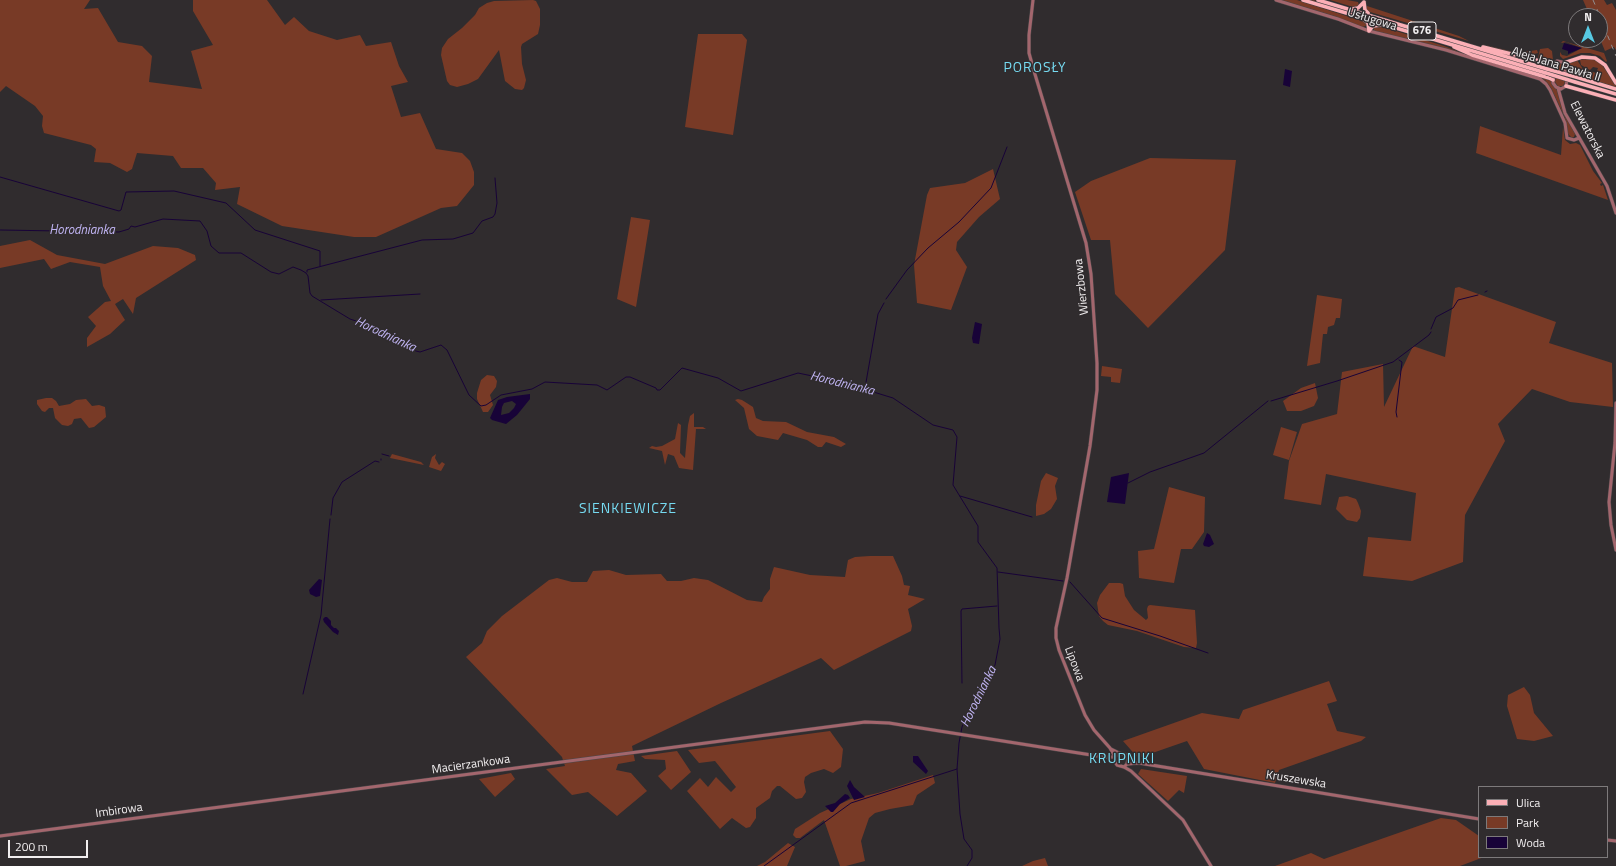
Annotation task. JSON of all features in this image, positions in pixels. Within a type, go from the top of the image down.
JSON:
[{"type":"main road","name":"676","points":[[1303,0],[1444,42],[1491,54]]},
{"type":"main road","name":"676","points":[[1318,0],[1473,46],[1491,54]]},
{"type":"main road","points":[[1348,9],[1358,8],[1364,2],[1366,12],[1372,16]]},
{"type":"main road","points":[[1360,17],[1368,23],[1369,31]]},
{"type":"main road","points":[[1369,31],[1375,25],[1384,24]]},
{"type":"main road","points":[[1444,42],[1472,55],[1553,80]]},
{"type":"main road","points":[[1473,46],[1492,49],[1552,64]]},
{"type":"main road","name":"Aleja Jana Pawła II","points":[[1491,54],[1546,71],[1616,89]]},
{"type":"main road","points":[[1564,63],[1582,57],[1595,58],[1605,65],[1616,83]]},
{"type":"main road","name":"Aleja Jana Pawła II","points":[[1575,79],[1616,94]]},
{"type":"main road","points":[[1562,87],[1616,100]]},
{"type":"street","name":"Wierzbowa","points":[[1033,0],[1029,35],[1030,59],[1085,238],[1089,262],[1097,347],[1097,382],[1090,446],[1067,578]]},
{"type":"street","name":"Usługowa","points":[[1276,0],[1338,19],[1369,31],[1446,50],[1543,81],[1548,86],[1561,114],[1566,127],[1566,137],[1571,140],[1579,138]]},
{"type":"street","points":[[1562,87],[1554,85],[1552,64],[1557,61],[1564,63]]},
{"type":"street","name":"Elewatorska","points":[[1564,63],[1567,80],[1562,87],[1561,100],[1565,113],[1607,186],[1616,213]]},
{"type":"street","points":[[1616,403],[1615,443],[1609,502],[1611,525],[1616,550]]},
{"type":"street","name":"Lipowa","points":[[1067,578],[1056,631],[1057,644],[1084,715],[1116,757]]},
{"type":"street","name":"Macierzankowa","points":[[240,804],[865,722],[889,722],[1105,758]]},
{"type":"street","name":"Lipowa","points":[[1110,748],[1120,754]]},
{"type":"street","points":[[1105,758],[1109,754],[1110,748]]},
{"type":"street","points":[[1105,758],[1116,757],[1120,754]]},
{"type":"street","name":"Kruszewska","points":[[1120,754],[1124,754],[1128,759],[1138,763],[1478,819]]},
{"type":"street","points":[[1115,762],[1116,757]]},
{"type":"street","points":[[1105,758],[1132,772],[1182,820],[1211,866]]},
{"type":"street","points":[[1124,767],[1127,764],[1128,759]]},
{"type":"street","points":[[1132,772],[1138,763]]},
{"type":"street","name":"Kruszewska","points":[[1127,764],[1138,763]]},
{"type":"street","points":[[1127,764],[1132,772]]},
{"type":"street","name":"Imbirowa","points":[[0,836],[240,804]]},
{"type":"green space","points":[[0,0],[90,0],[84,9],[98,8],[118,42],[142,46],[152,56],[149,82],[202,89],[191,51],[213,45],[193,11],[193,0],[267,0],[285,25],[294,17],[309,31],[337,40],[360,35],[366,46],[391,42],[399,66],[408,82],[391,86],[401,117],[420,113],[436,149],[462,153],[470,161],[474,172],[474,185],[457,206],[441,208],[376,237],[354,237],[282,226],[237,204],[240,187],[215,190],[216,183],[203,168],[181,168],[173,156],[137,153],[132,169],[127,172],[110,163],[94,162],[96,149],[91,145],[44,133],[42,126],[43,116],[35,106],[6,86],[0,92]]},
{"type":"green space","points":[[1281,0],[1297,0],[1366,22],[1367,25],[1363,27],[1334,16]]},
{"type":"green space","points":[[1309,0],[1313,0],[1453,43]]},
{"type":"green space","points":[[1330,0],[1347,0],[1358,2],[1359,5],[1353,7]]},
{"type":"green space","points":[[1583,0],[1604,0],[1607,5],[1612,3],[1616,10],[1616,50],[1614,47],[1605,51],[1604,48],[1608,48],[1608,8],[1586,8]]},
{"type":"green space","points":[[494,1],[536,1],[540,9],[540,25],[538,34],[522,44],[521,47],[522,64],[526,80],[524,88],[522,90],[515,89],[505,81],[499,50],[478,79],[457,87],[450,85],[447,81],[441,55],[442,48],[448,39],[475,15],[479,8],[487,3]]},
{"type":"green space","points":[[1367,6],[1459,36],[1469,41],[1370,12],[1367,10]]},
{"type":"green space","points":[[1380,26],[1465,54],[1411,40],[1411,38],[1408,37],[1407,39],[1374,31],[1374,28]]},
{"type":"green space","points":[[698,34],[742,34],[747,40],[733,135],[685,127]]},
{"type":"green space","points":[[1453,43],[1497,56],[1548,72]]},
{"type":"green space","points":[[1481,44],[1514,52],[1537,50],[1538,53],[1534,54],[1534,57],[1538,58],[1540,49],[1548,48],[1552,51],[1553,60],[1551,63]]},
{"type":"green space","points":[[1582,48],[1587,48],[1604,53],[1607,61],[1606,62],[1600,56],[1590,53],[1581,53],[1563,59],[1560,56],[1560,52],[1562,55],[1567,56]]},
{"type":"green space","points":[[1587,58],[1594,59],[1602,65],[1616,87],[1570,73],[1570,62],[1577,60],[1583,69],[1596,73],[1598,68],[1593,67],[1590,70],[1581,65],[1580,60]]},
{"type":"green space","points":[[1497,63],[1550,80],[1557,90],[1562,108],[1575,134],[1574,137],[1572,138],[1568,134],[1565,118],[1551,88],[1545,80]]},
{"type":"green space","points":[[1556,63],[1561,63],[1563,66],[1565,82],[1563,86],[1558,86],[1555,82],[1556,76],[1553,68]]},
{"type":"green space","points":[[1480,126],[1561,155],[1563,127],[1565,140],[1570,144],[1576,143],[1580,145],[1593,171],[1602,183],[1600,184],[1601,186],[1603,185],[1608,200],[1476,153]]},
{"type":"green space","points":[[1150,158],[1236,160],[1225,250],[1148,328],[1115,294],[1110,240],[1091,240],[1075,192],[1091,181]]},
{"type":"green space","points":[[993,169],[1000,199],[979,217],[957,242],[956,250],[967,267],[951,310],[917,303],[914,265],[927,195],[930,188],[965,183]]},
{"type":"green space","points":[[631,217],[650,220],[636,307],[617,299]]},
{"type":"green space","points":[[30,240],[57,255],[105,264],[153,246],[178,248],[195,255],[196,260],[136,298],[133,314],[123,299],[115,304],[125,320],[110,334],[87,347],[87,338],[96,326],[88,317],[105,302],[111,301],[103,286],[100,267],[70,262],[51,269],[44,259],[0,268],[0,246]]},
{"type":"green space","points":[[1459,287],[1556,322],[1549,343],[1612,363],[1613,407],[1570,402],[1532,389],[1498,424],[1505,441],[1465,515],[1463,562],[1412,581],[1363,576],[1368,537],[1411,541],[1416,493],[1326,474],[1321,505],[1284,499],[1289,461],[1302,424],[1337,414],[1342,372],[1383,364],[1384,407],[1413,346],[1445,357],[1455,288]]},
{"type":"green space","points":[[1317,295],[1342,299],[1340,318],[1336,318],[1334,325],[1328,327],[1327,334],[1323,334],[1320,363],[1307,366]]},
{"type":"green space","points":[[1102,366],[1122,369],[1120,383],[1111,382],[1111,377],[1101,376]]},
{"type":"green space","points":[[487,375],[494,376],[497,381],[496,387],[490,395],[493,405],[488,412],[483,412],[477,399],[477,393],[481,380]]},
{"type":"green space","points":[[1315,383],[1318,398],[1314,406],[1301,411],[1287,411],[1283,401],[1301,388]]},
{"type":"green space","points":[[52,398],[59,406],[70,404],[76,400],[86,399],[92,406],[99,405],[105,407],[106,417],[94,427],[89,428],[81,418],[74,419],[72,424],[68,426],[62,425],[55,418],[53,408],[49,408],[45,412],[42,411],[37,404],[37,400]]},
{"type":"green space","points":[[738,399],[753,407],[756,418],[763,421],[786,422],[807,432],[834,437],[846,444],[841,447],[826,442],[822,447],[818,447],[807,440],[783,433],[778,440],[757,436],[749,429],[744,408],[735,400]]},
{"type":"green space","points":[[694,413],[694,427],[703,427],[706,429],[696,429],[693,470],[679,468],[674,456],[668,454],[665,465],[662,451],[649,448],[652,446],[662,446],[675,439],[678,423],[681,425],[680,453],[685,458],[688,425],[690,416]]},
{"type":"green space","points":[[1281,427],[1297,432],[1289,460],[1273,455]]},
{"type":"green space","points":[[392,454],[421,462],[424,465],[390,458]]},
{"type":"green space","points":[[436,454],[435,458],[439,465],[442,462],[445,464],[441,471],[429,467],[432,457]]},
{"type":"green space","points":[[1046,473],[1058,478],[1055,486],[1057,499],[1051,509],[1044,514],[1036,516],[1036,505],[1041,481]]},
{"type":"green space","points":[[1169,487],[1205,497],[1204,532],[1192,549],[1181,549],[1174,583],[1139,578],[1138,551],[1154,549]]},
{"type":"green space","points":[[1347,496],[1356,499],[1358,503],[1361,511],[1360,518],[1357,522],[1347,520],[1336,509],[1339,497]]},
{"type":"green space","points":[[893,556],[902,576],[904,585],[910,586],[908,595],[925,599],[908,609],[912,626],[911,631],[834,670],[821,658],[721,703],[632,746],[635,761],[618,764],[616,770],[631,773],[647,791],[617,816],[588,792],[572,795],[546,769],[565,766],[562,757],[466,657],[482,643],[487,631],[502,616],[549,580],[557,578],[572,582],[587,582],[593,571],[609,570],[626,575],[661,574],[667,581],[681,581],[694,578],[708,580],[747,600],[762,602],[770,589],[770,579],[774,567],[810,575],[845,577],[848,560],[855,557]]},
{"type":"green space","points":[[1109,583],[1123,584],[1125,596],[1134,610],[1146,620],[1148,618],[1147,609],[1150,605],[1195,610],[1196,648],[1184,647],[1137,631],[1108,625],[1099,616],[1097,603],[1100,595]]},
{"type":"green space","points":[[1329,681],[1337,701],[1327,704],[1337,731],[1366,737],[1361,741],[1279,770],[1275,783],[1204,769],[1187,741],[1138,758],[1123,741],[1202,713],[1239,719],[1243,710]]},
{"type":"green space","points":[[1524,687],[1530,695],[1534,713],[1553,736],[1534,741],[1517,739],[1507,706],[1508,695]]},
{"type":"green space","points":[[830,731],[843,749],[841,767],[833,773],[824,769],[811,773],[805,777],[804,782],[806,792],[802,798],[796,799],[780,786],[777,786],[772,791],[770,798],[756,808],[756,818],[750,827],[746,828],[732,818],[720,829],[687,791],[700,778],[708,787],[716,777],[731,792],[736,787],[715,761],[699,763],[688,750]]},
{"type":"green space","points":[[677,751],[691,772],[671,790],[658,776],[666,769],[665,760],[645,759],[641,756]]},
{"type":"green space","points":[[1141,769],[1187,776],[1184,793],[1179,790],[1168,801],[1138,774]]},
{"type":"green space","points":[[511,773],[515,779],[495,797],[479,779]]},
{"type":"green space","points":[[933,775],[935,783],[917,795],[913,805],[875,813],[869,818],[861,841],[865,861],[840,866],[824,820],[800,838],[796,838],[793,835],[795,829],[820,813],[851,799],[878,793]]},
{"type":"green space","points":[[1441,818],[1456,820],[1478,835],[1478,858],[1481,858],[1460,866],[1275,866],[1311,853],[1324,859]]},
{"type":"green space","points":[[788,843],[795,847],[787,866],[757,866],[765,862]]},
{"type":"green space","points":[[1045,858],[1048,866],[1022,866],[1033,861]]},
{"type":"water","points":[[1564,43],[1568,44],[1568,48],[1582,48],[1568,54],[1568,51],[1562,49]]},
{"type":"water","points":[[1285,69],[1292,71],[1290,87],[1283,85]]},
{"type":"water","points":[[975,322],[982,324],[979,344],[973,343],[972,338]]},
{"type":"water","points":[[530,394],[530,399],[517,415],[506,424],[492,420],[490,418],[498,400],[507,397]],"holes":[[[512,401],[516,404],[509,413],[501,415],[504,403]]]},
{"type":"water","points":[[1129,473],[1125,504],[1107,502],[1111,477]]},
{"type":"water","points":[[1207,533],[1210,535],[1214,544],[1209,547],[1204,546],[1203,544]]},
{"type":"water","points":[[319,579],[322,580],[320,596],[316,597],[310,594],[309,590]]},
{"type":"water","points":[[325,617],[331,621],[331,625],[334,628],[339,631],[338,635],[333,632],[324,622],[323,619]]},
{"type":"water","points":[[913,756],[918,756],[928,771],[926,774],[913,762]]},
{"type":"water","points":[[850,780],[854,787],[865,797],[854,800],[847,786]]},
{"type":"water","points":[[845,794],[850,798],[840,804],[833,812],[825,806],[835,803]]},
{"type":"waterway","points":[[886,299],[907,270],[928,248],[959,222],[991,188],[1007,147]]},
{"type":"waterway","points":[[0,177],[119,211],[121,210],[126,192],[174,191],[226,203],[255,230],[320,251],[320,266]]},
{"type":"waterway","points":[[307,272],[307,270],[422,240],[453,239],[473,233],[482,221],[493,217],[495,214],[497,203],[495,178]]},
{"type":"waterway","name":"Horodnianka","points":[[0,230],[119,232],[129,229],[131,226],[135,227],[163,219],[200,221],[207,231],[211,246],[219,253],[241,253],[271,272],[279,274],[293,267],[301,270],[308,276],[310,293],[312,296],[350,319],[365,324],[375,332],[416,351],[420,352],[441,345],[447,350],[469,395],[481,406],[486,405],[501,395],[532,389],[545,382],[597,385],[607,390],[626,377],[630,377],[660,390],[682,368],[718,378],[741,391],[798,373],[841,382],[893,398],[933,425],[953,430],[957,437],[953,485],[978,526],[978,542],[997,568],[1000,639],[995,665],[981,695],[966,716],[959,743],[957,769],[960,814],[964,839],[972,850],[972,858],[967,866]]},
{"type":"waterway","points":[[321,300],[420,294]]},
{"type":"waterway","points":[[1431,329],[1436,317],[1453,308],[1458,300],[1478,295]]},
{"type":"waterway","points":[[865,388],[878,314],[884,303]]},
{"type":"waterway","points":[[1271,401],[1393,362],[1431,332]]},
{"type":"waterway","points":[[1397,417],[1396,412],[1402,362],[1399,360]]},
{"type":"waterway","points":[[1128,483],[1150,472],[1204,453],[1268,401]]},
{"type":"waterway","points":[[382,454],[389,456]]},
{"type":"waterway","points":[[331,515],[333,498],[342,482],[375,461],[379,462]]},
{"type":"waterway","points":[[960,496],[1032,517]]},
{"type":"waterway","points":[[303,694],[321,615],[330,519]]},
{"type":"waterway","points":[[998,572],[1063,581]]},
{"type":"waterway","points":[[1070,582],[1102,618],[1208,653]]},
{"type":"waterway","points":[[962,683],[961,611],[962,609],[997,606]]},
{"type":"waterway","points":[[764,866],[851,803],[957,769]]},
{"type":"railway","points":[[1593,0],[1596,8]]},
{"type":"railway","points":[[1608,36],[1616,56]]},
{"type":"district","name":"POROSŁY","points":[[1035,69]]},
{"type":"district","name":"SIENKIEWICZE","points":[[628,510]]},
{"type":"district","name":"KRUPNIKI","points":[[1122,760]]}]
